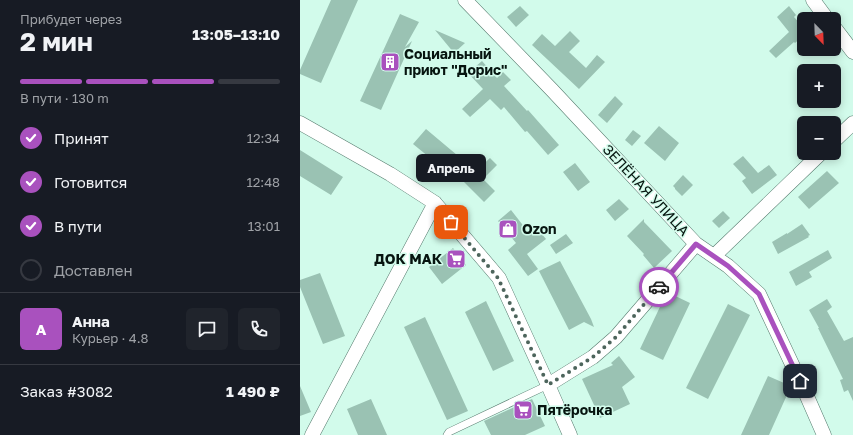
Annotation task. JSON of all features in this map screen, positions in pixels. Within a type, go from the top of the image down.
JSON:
[{"type":"street","name":"ЗЕЛЁНАЯ УЛИЦА","points":[[465,0],[558,96],[696,244],[728,266],[759,294],[824,435]]},
{"type":"street","points":[[813,0],[822,12]]},
{"type":"street","points":[[841,36],[853,52]]},
{"type":"street","points":[[841,134],[853,122]]},
{"type":"street","points":[[300,123],[390,174],[435,203],[498,278],[570,435]]},
{"type":"street","points":[[714,256],[814,160]]},
{"type":"street","points":[[312,435],[435,203]]},
{"type":"street","points":[[548,385],[593,357],[616,337],[696,244]]},
{"type":"lane","points":[[447,435],[449,432],[548,385]]},
{"type":"building","points":[[331,0],[358,0],[321,83],[300,74],[300,70]]},
{"type":"building","points":[[520,6],[529,15],[516,27],[507,17]]},
{"type":"building","points":[[789,6],[796,15],[794,17],[797,20],[797,41],[795,43],[794,42],[776,58],[769,51],[789,32],[777,17]]},
{"type":"building","name":"Социальный приют \"Дорис\"","points":[[400,14],[419,22],[405,47],[412,41],[381,110],[360,101]]},
{"type":"building","points":[[435,30],[465,43],[454,53]]},
{"type":"building","points":[[570,31],[580,41],[569,52],[586,68],[597,55],[605,62],[579,89],[532,45],[542,34],[555,46]]},
{"type":"building","points":[[482,61],[497,78],[503,72],[511,80],[504,86],[559,145],[548,155],[527,131],[525,132],[504,107],[501,110],[490,99],[470,117],[462,109],[483,89],[468,73]]},
{"type":"building","points":[[615,96],[623,104],[607,123],[598,115]]},
{"type":"building","points":[[659,126],[679,143],[665,161],[644,143]]},
{"type":"building","points":[[426,129],[476,171],[490,158],[497,165],[483,179],[495,191],[484,202],[462,180],[461,181],[430,154],[429,157],[413,144]]},
{"type":"building","points":[[633,130],[641,136],[632,146],[625,140]]},
{"type":"building","points":[[300,150],[343,177],[331,195],[300,176]]},
{"type":"building","points":[[743,156],[758,173],[769,165],[777,175],[752,194],[742,181],[746,178],[733,164]]},
{"type":"building","points":[[575,163],[590,182],[578,191],[563,172]]},
{"type":"building","points":[[827,171],[839,183],[809,209],[798,197]]},
{"type":"building","points":[[683,175],[693,185],[682,196],[673,186]]},
{"type":"building","points":[[619,199],[629,209],[615,221],[606,210]]},
{"type":"building","points":[[511,210],[529,233],[536,227],[546,239],[527,254],[538,269],[528,276],[508,250],[516,243],[498,221]]},
{"type":"building","points":[[723,211],[730,218],[719,228],[712,221]]},
{"type":"building","points":[[644,219],[644,222],[672,251],[654,268],[643,255],[644,254],[627,236]]},
{"type":"building","points":[[802,224],[810,235],[808,236],[809,237],[778,254],[772,242]]},
{"type":"building","points":[[566,234],[573,243],[556,254],[550,245]]},
{"type":"building","points":[[453,248],[466,265],[442,284],[429,267]]},
{"type":"building","points":[[828,250],[832,258],[809,272],[812,277],[796,286],[789,272]]},
{"type":"building","points":[[560,261],[594,327],[584,322],[569,330],[539,271]]},
{"type":"building","points":[[320,273],[345,336],[323,344],[300,287],[300,280]]},
{"type":"building","points":[[667,292],[690,303],[663,360],[640,349]]},
{"type":"building","points":[[827,299],[832,307],[827,311],[844,341],[853,337],[853,401],[848,390],[844,392],[840,380],[843,379],[809,310]]},
{"type":"building","points":[[486,301],[514,361],[493,371],[465,312]]},
{"type":"building","points":[[728,304],[750,315],[708,399],[686,388]]},
{"type":"building","points":[[425,317],[468,411],[447,420],[404,327]]},
{"type":"building","points":[[619,356],[635,377],[622,387],[630,404],[600,418],[582,379],[613,365],[611,363]]},
{"type":"building","points":[[768,376],[791,386],[769,435],[741,435]]},
{"type":"building","points":[[300,386],[311,412],[300,416]]},
{"type":"building","points":[[371,399],[387,435],[358,435],[347,409]]},
{"type":"building","name":"Пятёрочка","points":[[532,399],[545,426],[525,435],[491,435],[484,421]]},
{"type":"way so far","points":[[451,222],[498,278],[548,385],[593,357],[616,337],[659,287]]},
{"type":"place","name":"Социальный приют \"Дорис\"","points":[[390,62]]},
{"type":"place","name":"Апрель","points":[[451,222]]},
{"type":"place","name":"Ozon","points":[[508,229]]},
{"type":"place","name":"ДОК МАК","points":[[456,259]]},
{"type":"place","name":"Пятёрочка","points":[[523,410]]},
{"type":"route","points":[[659,287],[696,244],[728,266],[759,294],[800,381]]}]
